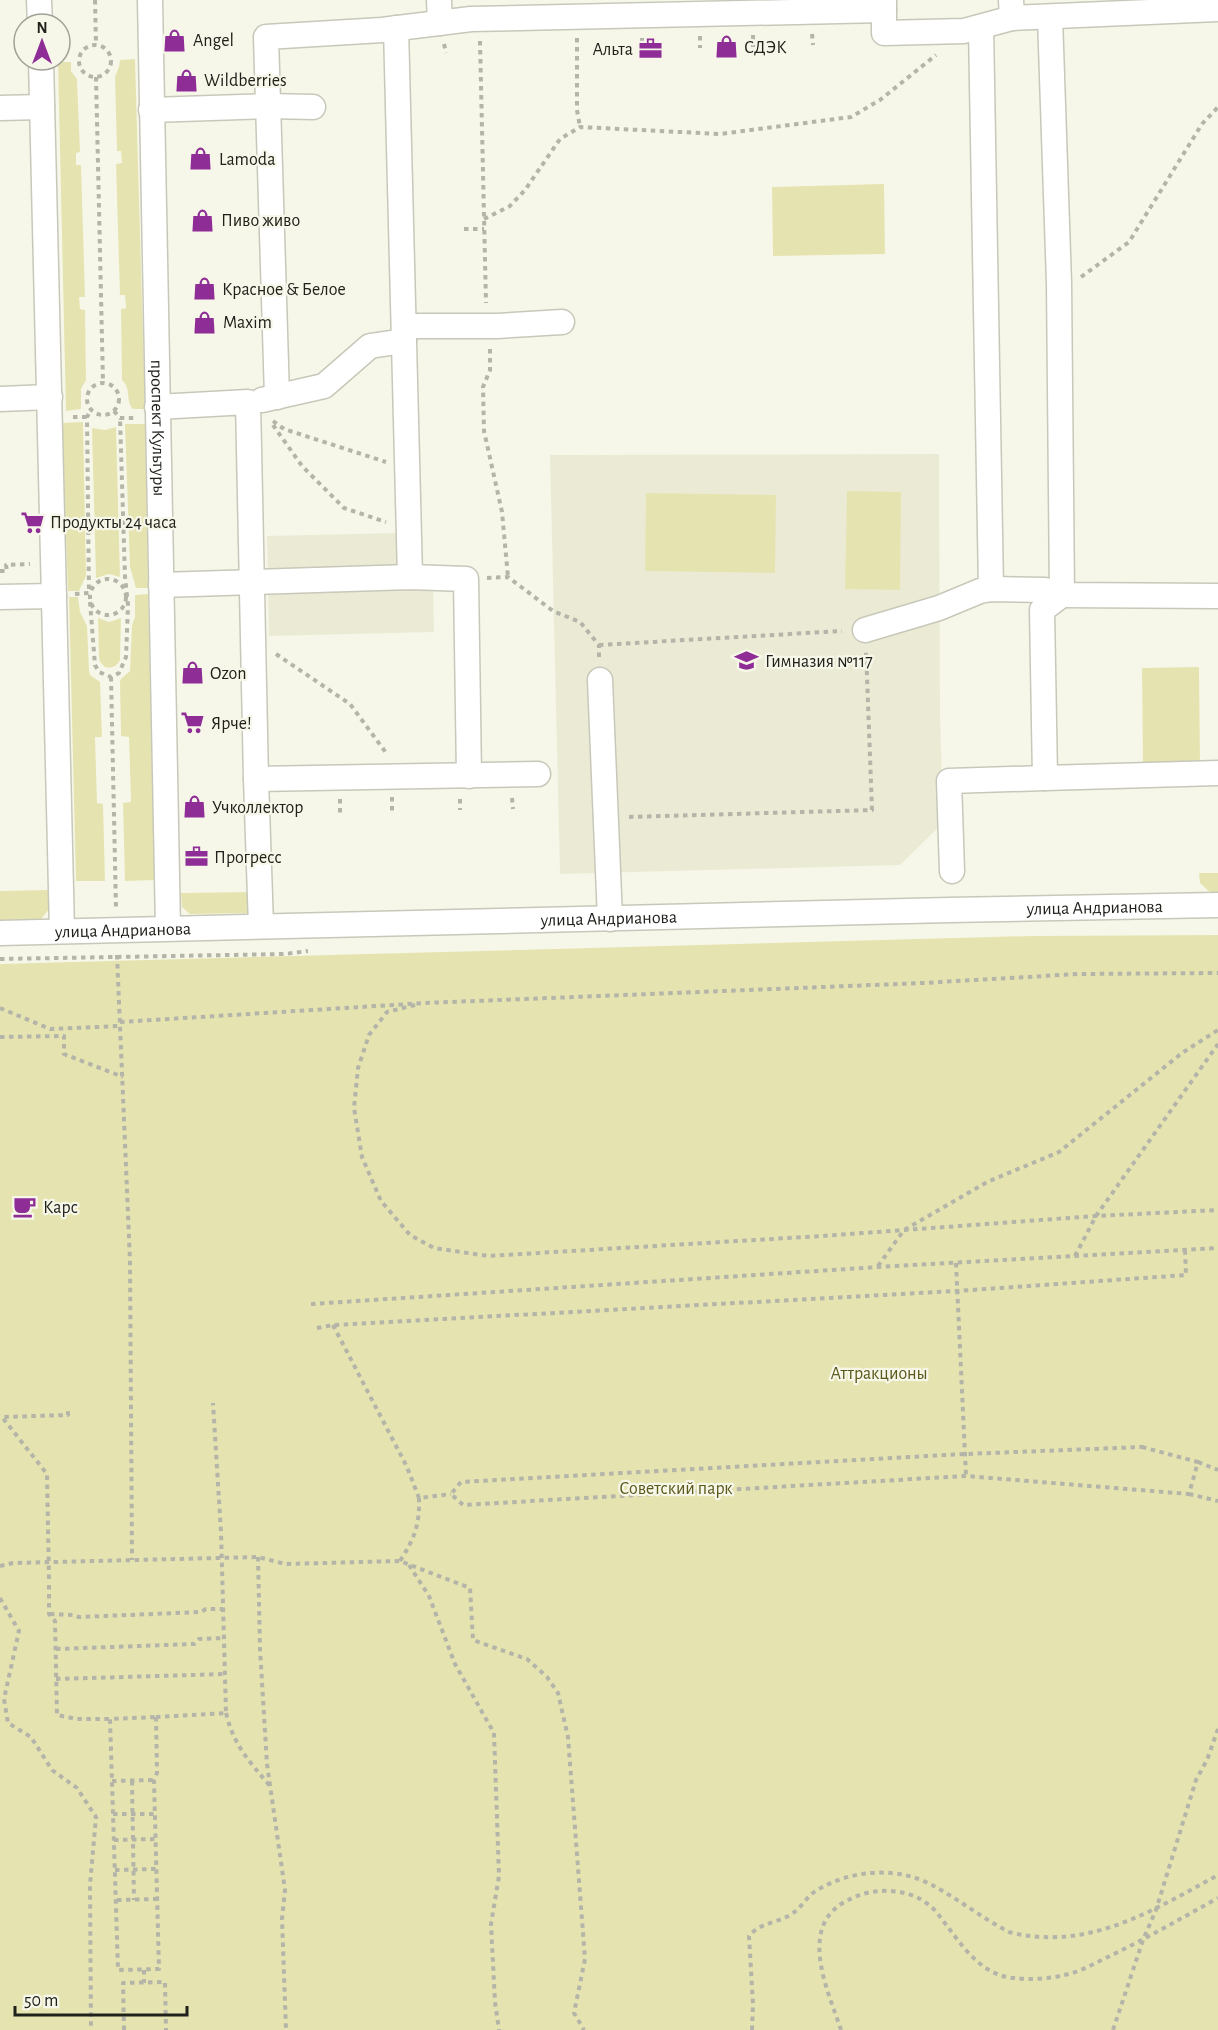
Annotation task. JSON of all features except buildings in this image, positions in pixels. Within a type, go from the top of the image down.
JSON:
[{"type":"street","name":"проспект Культуры","points":[[150,0],[148,412],[162,585],[168,928]]},
{"type":"street","points":[[277,397],[266,37],[396,28],[439,11],[480,19],[884,5],[884,33],[972,29],[1012,9],[1050,16],[1218,9]]},
{"type":"street","points":[[1050,16],[1059,283],[1062,595]]},
{"type":"street","points":[[396,28],[410,577]]},
{"type":"street","points":[[972,29],[991,589]]},
{"type":"street","points":[[41,72],[62,931]]},
{"type":"street","points":[[151,110],[268,106],[313,107]]},
{"type":"street","points":[[0,108],[42,107]]},
{"type":"street","points":[[148,412],[248,402],[324,386],[370,346],[404,334],[562,322]]},
{"type":"street","points":[[0,399],[50,397]]},
{"type":"street","points":[[248,402],[261,926]]},
{"type":"street","points":[[162,585],[410,577],[466,579],[469,776]]},
{"type":"street","points":[[865,630],[939,608],[980,591],[991,589],[1045,590],[1062,595],[1218,596]]},
{"type":"street","points":[[1045,778],[1042,610],[1062,595]]},
{"type":"street","points":[[0,597],[54,596]]},
{"type":"street","points":[[600,680],[610,919]]},
{"type":"street","points":[[952,870],[949,781],[1218,773]]},
{"type":"street","points":[[256,779],[538,774]]},
{"type":"street","name":"улица Андрианова","points":[[0,933],[1218,905]]},
{"type":"path","points":[[95,0],[96,45]]},
{"type":"path","points":[[577,17],[577,110],[580,127]]},
{"type":"path","points":[[480,19],[486,326],[490,336],[490,370],[483,387],[484,431],[502,512],[508,577]]},
{"type":"path","points":[[484,219],[510,206],[525,190],[560,139],[580,127],[720,134],[851,117],[880,100],[972,29]]},
{"type":"path","points":[[96,45],[107,50],[111,60],[108,71],[102,76],[90,77],[83,72],[79,61],[84,50],[96,45]]},
{"type":"path","points":[[96,77],[103,383]]},
{"type":"path","points":[[1059,283],[1073,283],[1129,242],[1202,124],[1218,107]]},
{"type":"path","points":[[464,229],[484,229]]},
{"type":"path","points":[[98,384],[112,386],[118,394],[119,401],[114,411],[101,415],[91,410],[87,402],[89,391],[98,384]]},
{"type":"path","points":[[91,410],[87,417],[89,593],[95,665],[99,672],[111,677],[119,673],[126,657],[127,595],[120,418],[114,411]]},
{"type":"path","points":[[120,418],[148,412]]},
{"type":"path","points":[[68,417],[87,417]]},
{"type":"path","points":[[406,470],[284,429],[267,417],[302,466],[344,508],[408,528]]},
{"type":"path","points":[[0,571],[6,571],[6,565],[40,563]]},
{"type":"path","points":[[466,579],[508,577],[553,611],[580,622],[599,645],[865,630],[872,810],[607,817]]},
{"type":"path","points":[[89,593],[99,581],[110,578],[122,585],[127,595],[123,609],[112,615],[102,615],[90,602]]},
{"type":"path","points":[[253,638],[350,704],[404,777]]},
{"type":"path","points":[[111,677],[120,1024],[130,1262],[132,1560]]},
{"type":"path","points":[[0,1008],[50,1029],[424,1002],[911,983],[1078,974],[1218,973]]},
{"type":"path","points":[[424,1002],[387,1012],[369,1035],[358,1068],[354,1108],[362,1157],[381,1202],[410,1234],[434,1248],[488,1256],[1218,1210]]},
{"type":"path","points":[[878,1267],[904,1230],[987,1182],[1059,1152],[1182,1053],[1218,1030]]},
{"type":"path","points":[[0,1037],[64,1036],[64,1054],[123,1077]]},
{"type":"path","points":[[1075,1256],[1096,1216],[1218,1044]]},
{"type":"path","points":[[311,1304],[878,1267],[1218,1248]]},
{"type":"path","points":[[317,1328],[333,1325],[957,1291],[1186,1275],[1185,1250]]},
{"type":"path","points":[[956,1263],[966,1476]]},
{"type":"path","points":[[333,1325],[407,1467],[419,1498],[420,1516],[414,1540],[400,1561]]},
{"type":"path","points":[[213,1404],[222,1558],[226,1713],[231,1734],[242,1753],[270,1786]]},
{"type":"path","points":[[48,1579],[46,1474],[2,1417],[68,1415],[68,1408]]},
{"type":"path","points":[[419,1498],[451,1494],[462,1482],[966,1454],[1142,1447],[1198,1462],[1218,1470]]},
{"type":"path","points":[[1189,1494],[1198,1462]]},
{"type":"path","points":[[451,1494],[463,1505],[966,1476],[1189,1494],[1218,1502]]},
{"type":"path","points":[[258,1557],[260,1649],[267,1764],[285,1890],[282,1919],[286,2030]]},
{"type":"path","points":[[0,1566],[13,1563],[258,1557],[285,1564],[400,1561],[470,1588],[473,1640],[527,1659],[548,1677],[558,1693],[568,1737],[585,1959],[574,2013],[584,2030]]},
{"type":"path","points":[[409,1565],[429,1596],[455,1664],[494,1733],[499,1876],[491,1924],[495,2002],[499,2030]]},
{"type":"path","points":[[49,1585],[49,1614],[55,1621],[57,1715],[77,1719],[110,1719],[226,1713]]},
{"type":"path","points":[[0,1598],[19,1631],[4,1699],[9,1723],[31,1737],[52,1770],[77,1788],[96,1817],[90,1885],[91,2030]]},
{"type":"path","points":[[49,1614],[79,1617],[223,1609]]},
{"type":"path","points":[[56,1649],[194,1644],[199,1639],[224,1638]]},
{"type":"path","points":[[56,1679],[225,1674]]},
{"type":"path","points":[[110,1719],[118,1970],[144,1970],[159,1969],[154,1780],[157,1773],[156,1717]]},
{"type":"path","points":[[1113,2030],[1143,1940],[1156,1910],[1196,1780],[1207,1760],[1218,1730]]},
{"type":"path","points":[[112,1781],[154,1780]]},
{"type":"path","points":[[132,1781],[134,1900]]},
{"type":"path","points":[[113,1814],[155,1814]]},
{"type":"path","points":[[114,1840],[156,1839]]},
{"type":"path","points":[[115,1870],[156,1869]]},
{"type":"path","points":[[752,2030],[753,2004],[749,1936],[766,1924],[792,1915],[814,1892],[850,1876],[888,1873],[919,1879],[1009,1932],[1063,1937],[1085,1935],[1156,1910],[1218,1875]]},
{"type":"path","points":[[842,2030],[823,1976],[819,1938],[827,1918],[836,1908],[862,1893],[882,1890],[901,1891],[931,1906],[973,1958],[999,1975],[1013,1978],[1064,1975],[1086,1967],[1143,1940],[1218,1898]]},
{"type":"path","points":[[117,1900],[157,1899]]},
{"type":"path","points":[[144,1970],[144,1983]]},
{"type":"path","points":[[124,2030],[123,1983],[165,1982],[166,2030]]},
{"type":"shaded area","name":"Гимназия №117","points":[[939,454],[943,823],[900,865],[560,874],[550,455]]},
{"type":"shaded area","points":[[397,533],[433,582],[434,632],[269,636],[267,536]]},
{"type":"green space","points":[[135,59],[145,409],[133,409],[129,402],[127,387],[122,380],[121,309],[126,308],[125,295],[120,295],[116,164],[122,163],[121,151],[117,151],[115,77],[120,60]]},
{"type":"green space","points":[[58,72],[72,72],[77,79],[80,152],[76,153],[76,165],[81,165],[85,297],[79,297],[80,309],[85,310],[86,380],[81,389],[81,409],[66,411]]},
{"type":"green space","points":[[884,184],[885,254],[773,256],[772,187]]},
{"type":"green space","points":[[83,422],[86,576],[79,591],[68,591],[62,423]]},
{"type":"green space","points":[[125,424],[145,424],[148,588],[136,588],[130,567]]},
{"type":"green space","points":[[116,427],[120,577],[109,574],[96,578],[92,428],[105,430]]},
{"type":"green space","points":[[847,491],[901,492],[900,590],[845,589]]},
{"type":"green space","points":[[646,493],[776,495],[775,573],[645,571]]},
{"type":"green space","points":[[148,594],[155,880],[125,881],[123,803],[131,802],[129,737],[121,736],[120,680],[130,671],[135,595]]},
{"type":"green space","points":[[69,597],[78,597],[80,612],[87,626],[90,675],[100,682],[102,737],[95,737],[97,803],[103,804],[105,881],[76,881]]},
{"type":"green space","points":[[98,618],[109,622],[121,618],[120,660],[112,667],[105,667],[100,662]]},
{"type":"green space","points":[[1199,667],[1200,762],[1143,764],[1142,668]]},
{"type":"green space","points":[[1199,873],[1218,873],[1218,893],[1212,894],[1200,883]]},
{"type":"green space","points":[[50,890],[50,908],[41,919],[0,921],[0,891]]},
{"type":"green space","points":[[254,892],[249,913],[190,914],[182,907],[181,893]]},
{"type":"green space","name":"Советский парк","points":[[1218,935],[1218,2030],[0,2030],[0,964],[1031,936]]},
{"type":"place","name":"Angel","points":[[175,40]]},
{"type":"place","name":"СДЭК","points":[[726,47]]},
{"type":"place","name":"Альта","points":[[651,49]]},
{"type":"place","name":"Wildberries","points":[[186,80]]},
{"type":"place","name":"Lamoda","points":[[201,159]]},
{"type":"place","name":"Пиво живо","points":[[203,220]]},
{"type":"place","name":"Красное & Белое","points":[[204,289]]},
{"type":"place","name":"Maxim","points":[[205,322]]},
{"type":"place","name":"Продукты 24 часа","points":[[32,522]]},
{"type":"place","name":"Гимназия №117","points":[[747,661]]},
{"type":"place","name":"Ozon","points":[[192,673]]},
{"type":"place","name":"Ярче!","points":[[193,723]]},
{"type":"place","name":"Учколлектор","points":[[194,807]]},
{"type":"place","name":"Прогресс","points":[[196,857]]},
{"type":"place","name":"Карс","points":[[25,1207]]},
{"type":"park label","name":"Аттракционы","points":[[879,1373]]}]
